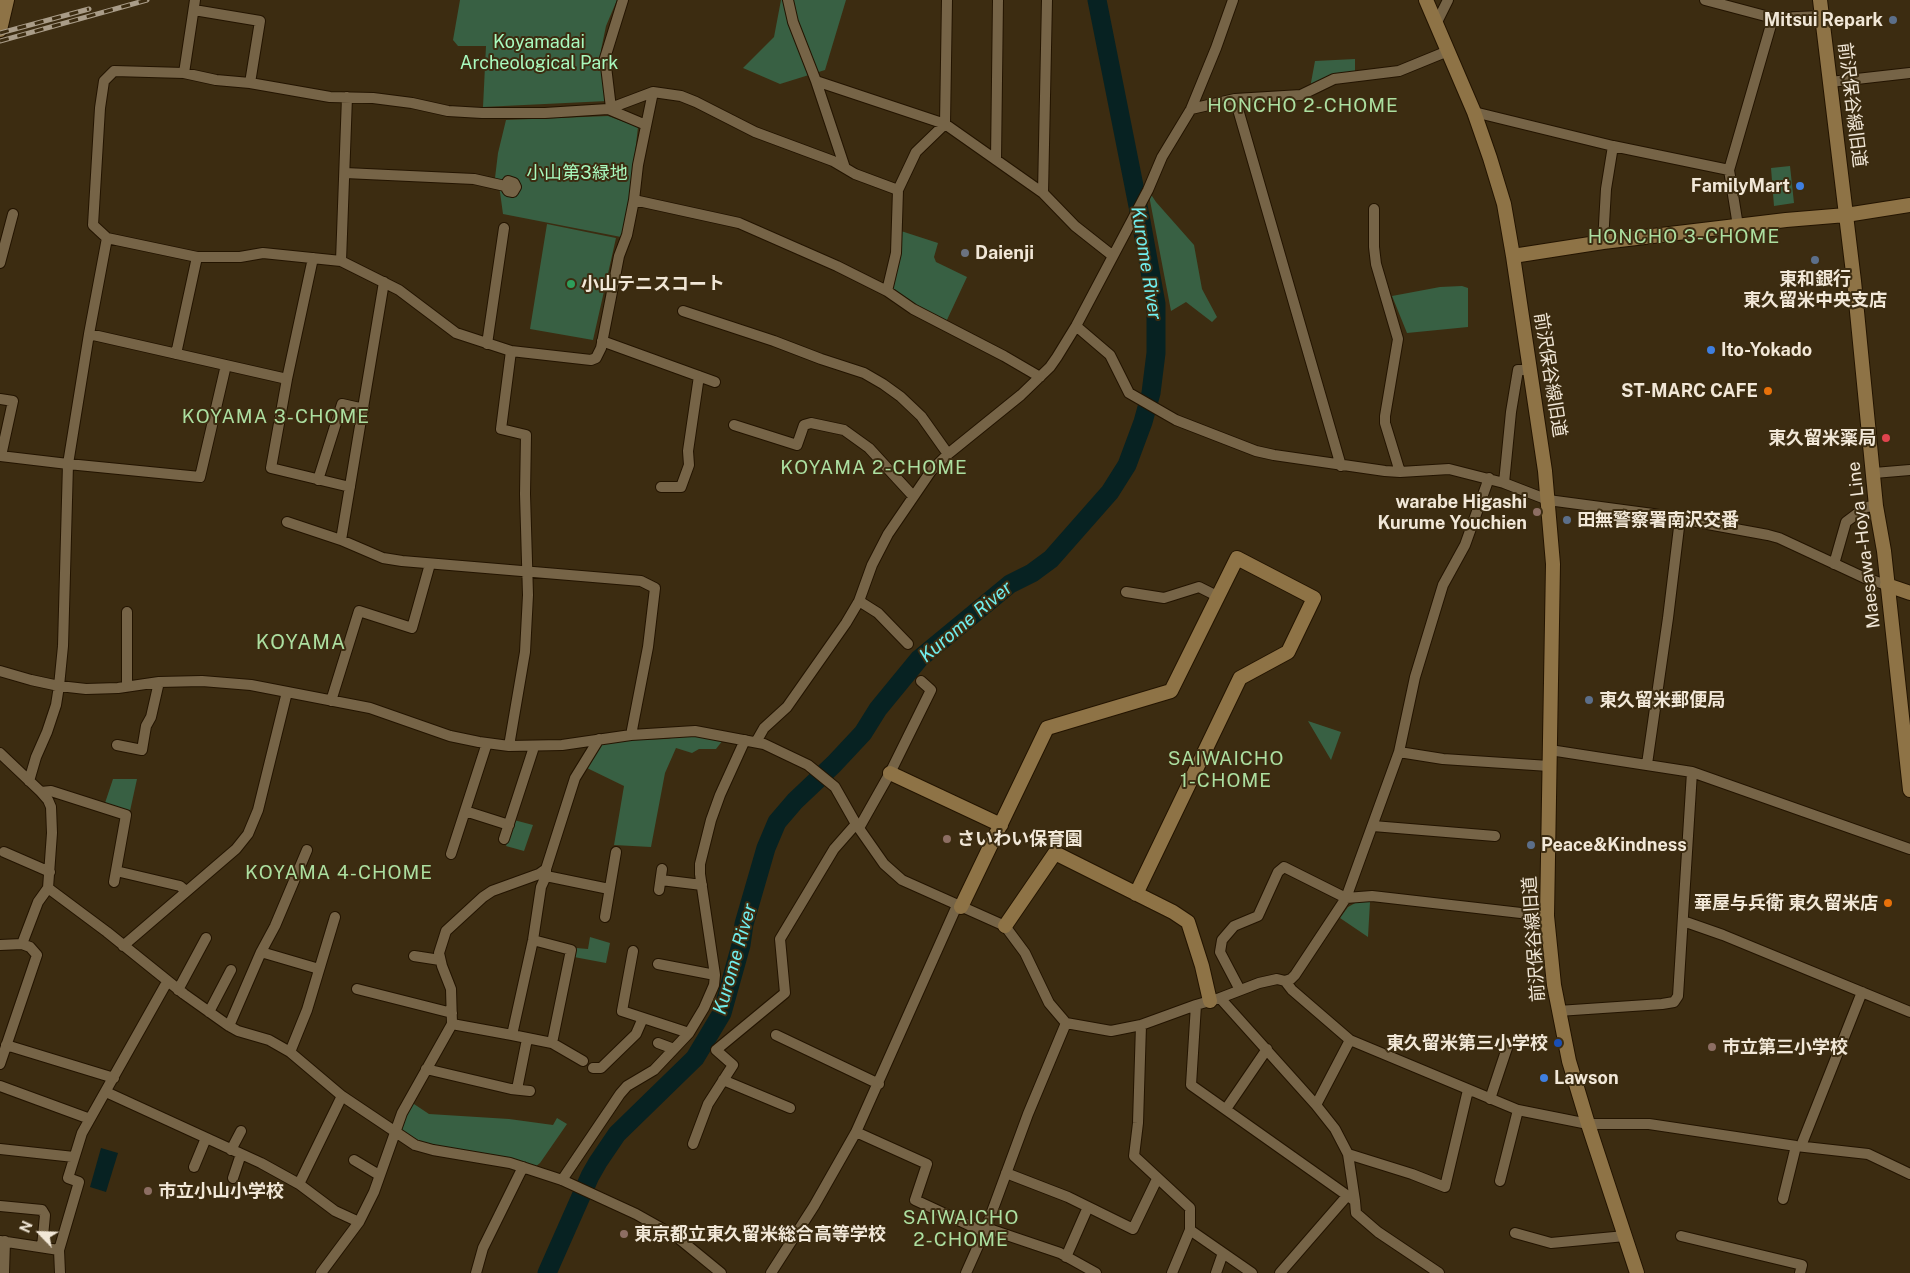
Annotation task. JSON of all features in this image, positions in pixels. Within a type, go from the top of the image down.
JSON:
[{"type":"street","points":[[0,30],[7,0]]},
{"type":"street","points":[[610,109],[605,58],[623,0]]},
{"type":"street","points":[[788,0],[845,168]]},
{"type":"street","points":[[887,291],[896,253],[898,190],[916,152],[945,124],[947,0]]},
{"type":"street","points":[[996,160],[998,0]]},
{"type":"street","points":[[1043,193],[1047,0]]},
{"type":"street","points":[[756,742],[764,728],[788,707],[846,623],[859,601],[879,550],[931,471],[948,454],[997,416],[1040,377],[1057,357],[1076,326],[1148,190],[1162,157],[1191,109],[1233,0]]},
{"type":"street","points":[[1426,0],[1474,112],[1490,158],[1504,204],[1513,256],[1603,242],[1846,215],[1910,205]]},
{"type":"street","points":[[1436,24],[1448,0]]},
{"type":"street","points":[[1705,0],[1773,18],[1822,16]]},
{"type":"street","name":"前沢保谷線旧道","points":[[1820,0],[1846,215]]},
{"type":"street","points":[[184,73],[194,5],[260,21],[250,83]]},
{"type":"street","points":[[1738,226],[1729,170],[1773,18]]},
{"type":"street","points":[[1191,109],[1235,99],[1301,95],[1334,79],[1399,71],[1448,51]]},
{"type":"street","points":[[654,92],[646,125],[627,235],[618,256],[599,354],[591,360],[511,351],[456,333],[399,290],[341,261],[263,253],[240,258],[197,257],[107,238],[93,225],[99,117],[104,81],[114,71],[184,73],[216,80],[250,83],[330,97],[373,98],[412,103],[448,111],[482,113],[545,113],[610,109],[654,92],[681,96],[755,132],[833,161],[855,174],[898,190]]},
{"type":"street","points":[[1830,82],[1910,73]]},
{"type":"street","points":[[816,81],[945,124],[1043,193],[1075,226],[1112,256]]},
{"type":"street","points":[[341,261],[347,97]]},
{"type":"street","points":[[1235,99],[1341,466]]},
{"type":"street","points":[[610,109],[646,125]]},
{"type":"street","points":[[1474,112],[1612,146],[1729,170]]},
{"type":"street","points":[[1603,242],[1606,190],[1612,146]]},
{"type":"street","points":[[344,173],[474,180],[505,186]]},
{"type":"street","points":[[634,200],[739,223],[887,291],[914,309],[1040,377]]},
{"type":"street","points":[[1374,209],[1376,264],[1398,340],[1385,423],[1400,472]]},
{"type":"street","points":[[0,263],[13,214]]},
{"type":"street","name":"Maesawa-Hoya Line","points":[[1846,215],[1876,506],[1910,790]]},
{"type":"street","points":[[487,344],[504,228]]},
{"type":"street","points":[[28,781],[56,705],[59,686],[63,646],[68,464],[107,238]]},
{"type":"street","name":"前沢保谷線旧道","points":[[1513,256],[1537,410],[1548,500],[1553,564],[1547,916],[1554,985],[1569,1060],[1637,1273]]},
{"type":"street","points":[[176,354],[197,257]]},
{"type":"street","points":[[313,258],[287,379],[271,468],[350,488]]},
{"type":"street","points":[[341,540],[384,282]]},
{"type":"street","points":[[683,311],[774,341],[820,359],[864,372],[901,397],[921,416],[948,454]]},
{"type":"street","points":[[1076,326],[1110,356],[1129,393],[1162,412],[1213,436],[1256,451],[1341,466],[1400,472],[1449,469],[1489,478],[1548,500],[1680,519],[1779,538],[1834,564],[1887,586],[1910,593]]},
{"type":"street","points":[[89,334],[287,379]]},
{"type":"street","points":[[602,341],[716,382]]},
{"type":"street","points":[[509,746],[521,681],[528,595],[525,494],[526,435],[501,429],[511,351]]},
{"type":"street","points":[[0,398],[13,401],[1,456],[200,476],[226,365]]},
{"type":"street","points":[[1504,483],[1511,412],[1518,370],[1530,370]]},
{"type":"street","points":[[661,487],[681,487],[689,465],[688,451],[699,376]]},
{"type":"street","points":[[318,480],[342,404],[364,409]]},
{"type":"street","points":[[734,426],[797,445],[804,425],[811,423],[844,430],[870,448],[913,496]]},
{"type":"street","points":[[1874,473],[1910,470]]},
{"type":"street","points":[[0,671],[59,686],[86,689],[128,687],[159,682],[225,682],[370,708],[450,736],[509,746],[562,745],[695,730],[733,740],[756,742],[777,750],[810,767],[836,787],[857,826],[884,864],[902,880],[1005,926],[1025,953],[1049,1003],[1066,1023],[1111,1031],[1141,1025],[1240,990],[1277,979],[1285,981],[1295,975],[1346,898],[1399,752],[1415,677],[1443,586],[1465,545],[1489,478]]},
{"type":"street","points":[[1834,564],[1846,522],[1866,507],[1876,506]]},
{"type":"street","points":[[1647,764],[1680,519]]},
{"type":"street","points":[[287,522],[341,540],[383,558],[430,564],[641,581],[655,588],[648,647],[631,736]]},
{"type":"street","points":[[771,1273],[814,1206],[856,1132],[955,910],[961,906],[1047,728],[1171,691],[1237,558],[1314,598],[1288,652],[1240,678],[1136,894]]},
{"type":"street","points":[[331,700],[359,611],[412,628],[430,564]]},
{"type":"street","points":[[1126,592],[1164,598],[1199,587],[1217,596]]},
{"type":"street","points":[[859,601],[878,613],[908,644]]},
{"type":"street","points":[[127,612],[128,687]]},
{"type":"street","points":[[693,1144],[708,1104],[733,1065],[716,1050],[785,993],[780,939],[834,850],[857,826],[890,773],[931,690],[921,681]]},
{"type":"street","points":[[117,745],[142,750],[146,726],[151,717],[159,682]]},
{"type":"street","points":[[123,946],[236,849],[248,834],[258,810],[287,692]]},
{"type":"street","points":[[512,1035],[533,940],[541,887],[575,778],[599,740]]},
{"type":"street","points":[[562,1180],[620,1094],[627,1086],[654,1070],[689,1033],[704,1008],[714,985],[715,975],[700,864],[712,820],[730,771],[745,740]]},
{"type":"street","points":[[452,854],[487,743]]},
{"type":"street","points":[[504,839],[534,746]]},
{"type":"street","points":[[1550,750],[1692,772],[1910,849]]},
{"type":"street","points":[[1399,752],[1443,759],[1549,766]]},
{"type":"street","points":[[0,753],[41,792],[51,807],[52,832],[48,888],[38,902],[22,944]]},
{"type":"street","points":[[1558,1011],[1674,1002],[1678,996],[1692,772]]},
{"type":"street","points":[[890,773],[1001,825]]},
{"type":"street","points":[[41,792],[51,791],[126,814],[114,882]]},
{"type":"street","points":[[465,810],[509,824]]},
{"type":"street","points":[[1373,826],[1495,836]]},
{"type":"street","points":[[229,1026],[261,952],[275,926],[307,850]]},
{"type":"street","points":[[4,852],[50,872]]},
{"type":"street","points":[[605,917],[616,852]]},
{"type":"street","points":[[1005,926],[1055,853],[1173,912],[1188,922],[1215,1000],[1267,1049],[1335,1129],[1348,1154],[1351,1198],[1356,1213],[1378,1232],[1439,1273]]},
{"type":"street","points":[[1240,990],[1220,952],[1222,940],[1234,926],[1258,916],[1278,872],[1284,867],[1346,898],[1372,896],[1547,916]]},
{"type":"street","points":[[116,871],[180,886],[186,892]]},
{"type":"street","points":[[321,1273],[359,1222],[374,1192],[394,1131],[414,1089],[452,1024],[451,988],[440,960],[441,942],[446,930],[492,891],[546,872],[609,889]]},
{"type":"street","points":[[661,880],[702,885]]},
{"type":"street","points":[[48,888],[167,982],[229,1026],[238,1031],[269,1040],[290,1052],[342,1096],[415,1144],[426,1149],[523,1167],[562,1180],[636,1214],[677,1237],[721,1273]]},
{"type":"street","points":[[290,1052],[307,1010],[335,917]]},
{"type":"street","points":[[1683,921],[1723,935],[1910,1012]]},
{"type":"street","points":[[178,990],[206,938]]},
{"type":"street","points":[[533,940],[571,950],[552,1042]]},
{"type":"street","points":[[0,945],[22,944],[30,947],[37,955],[5,1039],[0,1064]]},
{"type":"street","points":[[633,951],[622,1012],[689,1033]]},
{"type":"street","points":[[261,952],[319,969]]},
{"type":"street","points":[[414,956],[440,960]]},
{"type":"street","points":[[658,964],[715,975]]},
{"type":"street","points":[[209,1012],[231,970]]},
{"type":"street","points":[[1285,981],[1292,990],[1350,1040],[1518,1110],[1588,1124],[1649,1124],[1798,1146],[1868,1154],[1910,1174]]},
{"type":"street","points":[[60,1273],[59,1250],[79,1182],[68,1178],[82,1133],[167,982]]},
{"type":"street","points":[[357,989],[452,1013]]},
{"type":"street","points":[[1783,1199],[1798,1146],[1862,992]]},
{"type":"street","points":[[1196,1005],[1191,1085],[1351,1198]]},
{"type":"street","points":[[593,1068],[602,1068],[636,1034],[643,1018]]},
{"type":"street","points":[[966,1273],[985,1230],[1028,1114],[1066,1023]]},
{"type":"street","points":[[452,1024],[552,1042],[582,1061]]},
{"type":"street","points":[[1141,1025],[1138,1123],[1134,1156],[1190,1208],[1190,1230],[1172,1273]]},
{"type":"street","points":[[776,1035],[878,1084]]},
{"type":"street","points":[[5,1039],[114,1078]]},
{"type":"street","points":[[517,1090],[527,1039]]},
{"type":"street","points":[[1316,1105],[1350,1040]]},
{"type":"street","points":[[658,1043],[674,1049]]},
{"type":"street","points":[[1490,1099],[1508,1045]]},
{"type":"street","points":[[1226,1110],[1267,1049]]},
{"type":"street","points":[[426,1069],[517,1090],[530,1091]]},
{"type":"street","points":[[723,1080],[790,1108]]},
{"type":"street","points":[[0,1086],[90,1119]]},
{"type":"street","points":[[1348,1154],[1412,1174],[1445,1187],[1468,1090]]},
{"type":"street","points":[[106,1092],[236,1152],[299,1184],[335,1211],[359,1222]]},
{"type":"street","points":[[299,1184],[342,1096]]},
{"type":"street","points":[[1500,1182],[1518,1110]]},
{"type":"street","points":[[233,1178],[236,1152],[242,1131]]},
{"type":"street","points":[[856,1132],[927,1164],[915,1200],[985,1230],[1066,1256],[1096,1273]]},
{"type":"street","points":[[194,1167],[206,1138]]},
{"type":"street","points":[[0,1149],[74,1158]]},
{"type":"street","points":[[354,1160],[379,1175]]},
{"type":"street","points":[[476,1273],[483,1248],[523,1167]]},
{"type":"street","points":[[1006,1173],[1068,1197],[1133,1228],[1157,1179]]},
{"type":"street","points":[[1280,1273],[1351,1198]]},
{"type":"street","points":[[0,1206],[42,1210],[45,1215],[42,1247]]},
{"type":"street","points":[[1066,1256],[1088,1206]]},
{"type":"street","points":[[1190,1230],[1252,1273]]},
{"type":"street","points":[[1515,1233],[1551,1243],[1625,1236]]},
{"type":"street","points":[[1681,1236],[1802,1265],[1800,1273]]},
{"type":"street","points":[[4,1273],[2,1241],[59,1250]]},
{"type":"street","points":[[1216,1273],[1223,1253]]},
{"type":"green space","name":"Koyamadai Archeological Park","points":[[460,0],[617,0],[606,26],[601,50],[607,101],[483,107],[486,46],[458,46],[453,40]]},
{"type":"green space","points":[[781,0],[846,0],[825,70],[780,84],[743,68],[774,37]]},
{"type":"green space","points":[[1355,59],[1355,74],[1310,88],[1315,61]]},
{"type":"green space","name":"小山第3緑地","points":[[608,116],[638,127],[630,198],[621,237],[503,214],[500,192],[495,178],[498,153],[506,120]]},
{"type":"green space","points":[[1790,166],[1794,203],[1774,206],[1771,168]]},
{"type":"green space","points":[[1148,190],[1156,202],[1194,245],[1202,289],[1217,317],[1212,322],[1186,302],[1171,311]]},
{"type":"green space","name":"小山テニスコート","points":[[547,224],[616,238],[593,340],[530,329]]},
{"type":"green space","points":[[901,231],[938,243],[934,257],[936,262],[967,277],[946,322],[921,309],[892,290]]},
{"type":"green space","points":[[1462,286],[1468,288],[1468,327],[1407,333],[1392,296],[1440,287]]},
{"type":"green space","points":[[1308,721],[1341,732],[1331,760]]},
{"type":"green space","points":[[695,734],[723,740],[716,749],[699,749],[692,753],[676,748],[665,773],[651,847],[614,845],[624,786],[587,768],[602,741],[666,739]]},
{"type":"green space","points":[[113,779],[137,779],[130,811],[105,803]]},
{"type":"green space","points":[[514,820],[533,825],[524,851],[506,846]]},
{"type":"green space","points":[[1357,902],[1370,902],[1368,937],[1340,918],[1348,907]]},
{"type":"green space","points":[[590,937],[610,943],[606,963],[574,957],[576,948],[588,949]]},
{"type":"green space","points":[[411,1102],[429,1114],[509,1119],[553,1125],[557,1118],[567,1124],[540,1163],[535,1167],[423,1143],[400,1130]]},
{"type":"water","points":[[101,1148],[118,1153],[106,1192],[90,1187]]},
{"type":"waterway","name":"Kurome River","points":[[547,1273],[598,1162],[617,1134],[695,1058],[722,1013],[741,945],[744,924],[766,848],[777,822],[795,801],[863,733],[878,709],[919,659],[1010,584],[1032,573],[1051,559],[1110,492],[1127,465],[1143,422],[1151,393],[1156,353],[1156,304],[1097,0]]},
{"type":"railway","points":[[0,41],[147,0]]},
{"type":"railway","points":[[0,33],[89,9]]},
{"type":"place","name":"Mitsui Repark","points":[[1893,20]]},
{"type":"place","name":"FamilyMart","points":[[1800,186]]},
{"type":"place","name":"Daienji","points":[[965,253]]},
{"type":"place","name":"東和銀行 東久留米中央支店","points":[[1815,260]]},
{"type":"place","name":"小山テニスコート","points":[[571,284]]},
{"type":"place","name":"Ito-Yokado","points":[[1711,350]]},
{"type":"place","name":"ST-MARC CAFE","points":[[1768,391]]},
{"type":"place","name":"東久留米薬局","points":[[1886,438]]},
{"type":"place","name":"warabe Higashi Kurume Youchien","points":[[1537,512]]},
{"type":"place","name":"田無警察署南沢交番","points":[[1567,520]]},
{"type":"place","name":"東久留米郵便局","points":[[1589,700]]},
{"type":"place","name":"さいわい保育園","points":[[947,839]]},
{"type":"place","name":"Peace&Kindness","points":[[1531,845]]},
{"type":"place","name":"華屋与兵衛 東久留米店","points":[[1888,903]]},
{"type":"place","name":"東久留米第三小学校","points":[[1558,1043]]},
{"type":"place","name":"市立第三小学校","points":[[1712,1047]]},
{"type":"place","name":"Lawson","points":[[1544,1078]]},
{"type":"place","name":"市立小山小学校","points":[[148,1191]]},
{"type":"place","name":"東京都立東久留米総合高等学校","points":[[624,1234]]},
{"type":"district","name":"HONCHO 2-CHOME","points":[[1303,106]]},
{"type":"district","name":"HONCHO 3-CHOME","points":[[1684,237]]},
{"type":"district","name":"KOYAMA 3-CHOME","points":[[276,417]]},
{"type":"district","name":"KOYAMA 2-CHOME","points":[[874,468]]},
{"type":"district","name":"KOYAMA","points":[[301,643]]},
{"type":"district","name":"SAIWAICHO 1-CHOME","points":[[1226,770]]},
{"type":"district","name":"KOYAMA 4-CHOME","points":[[339,873]]},
{"type":"district","name":"SAIWAICHO 2-CHOME","points":[[961,1229]]}]
